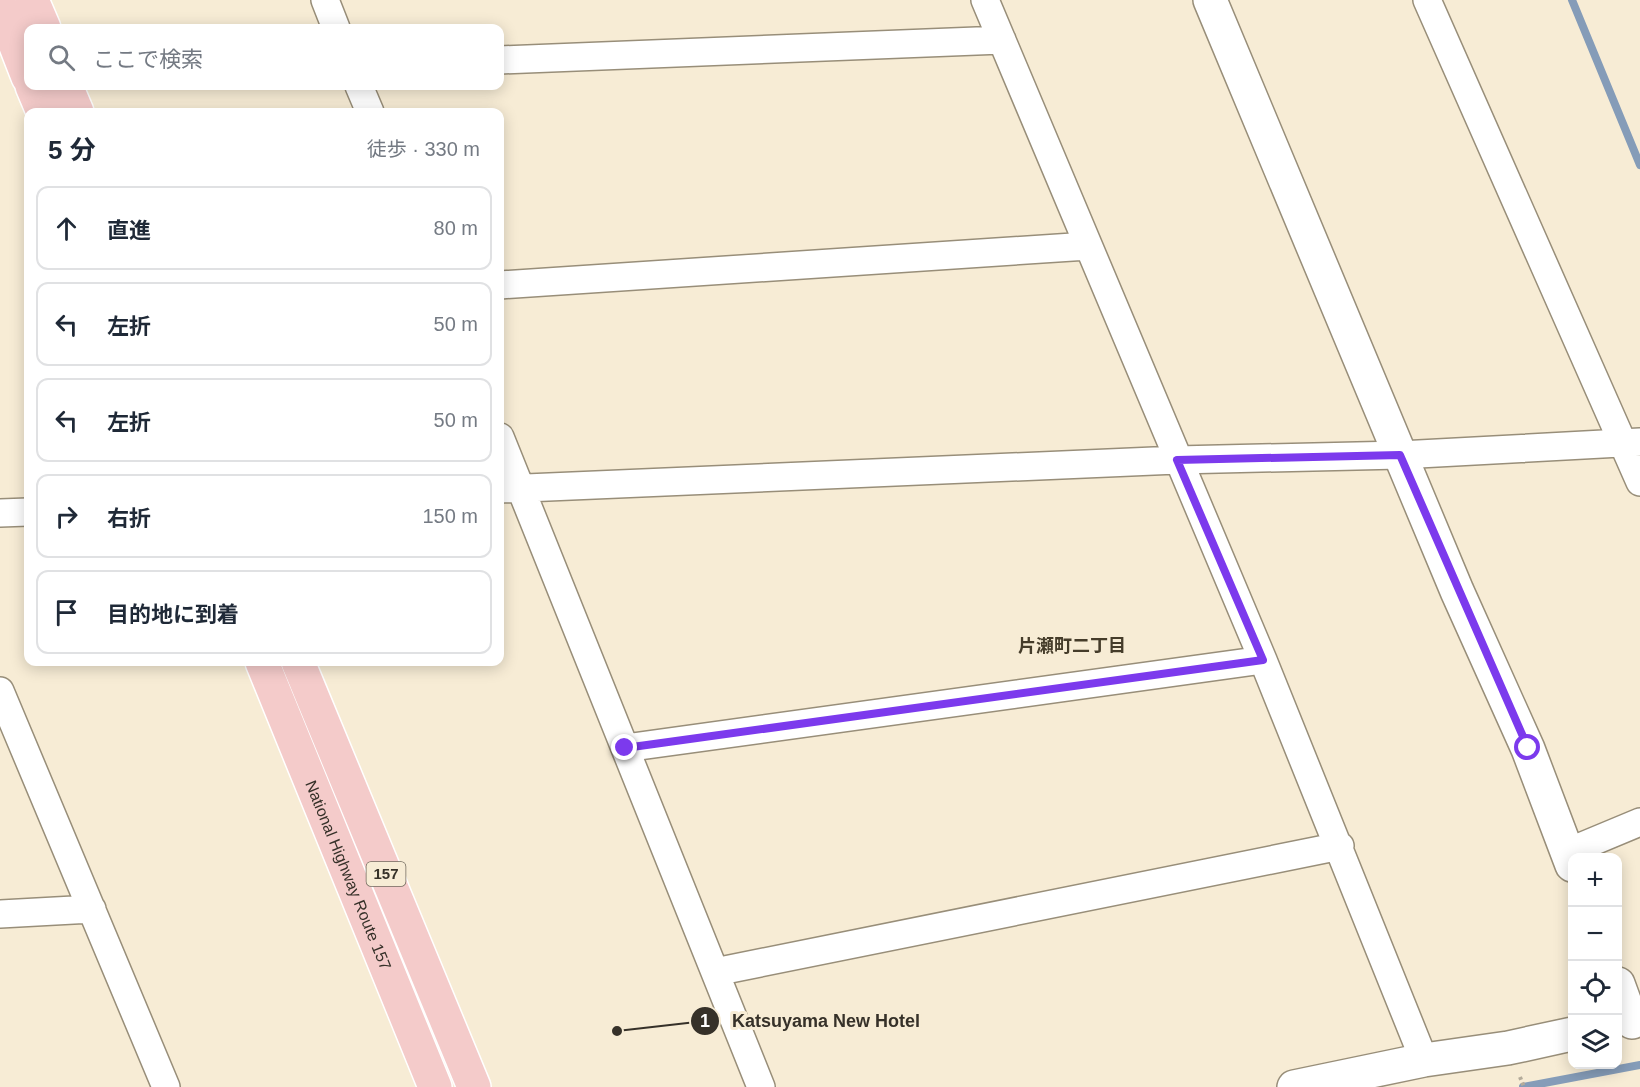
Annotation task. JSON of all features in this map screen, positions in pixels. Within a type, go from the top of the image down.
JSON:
[{"type":"highway","points":[[32,0],[42,24]]},
{"type":"highway","points":[[0,5],[24,67]]},
{"type":"highway","points":[[34,90],[41,108]]},
{"type":"highway","points":[[68,90],[75,108]]},
{"type":"highway","name":"National Highway Route 157","points":[[264,666],[435,1087]]},
{"type":"highway","name":"National Highway Route 157","points":[[300,666],[474,1087]]},
{"type":"street","points":[[324,0],[334,24]]},
{"type":"street","points":[[985,0],[1263,660],[1340,846],[1424,1060]]},
{"type":"street","points":[[1210,0],[1400,455],[1528,748],[1568,854]]},
{"type":"street","points":[[1427,0],[1632,442],[1640,482]]},
{"type":"street","points":[[504,60],[1002,40]]},
{"type":"street","points":[[361,90],[368,108]]},
{"type":"street","points":[[504,285],[1088,246]]},
{"type":"street","points":[[510,488],[1177,460],[1400,455],[1632,442]]},
{"type":"street","points":[[504,457],[510,488],[625,748],[761,1087]]},
{"type":"street","points":[[0,513],[24,512]]},
{"type":"street","points":[[625,748],[1263,660]]},
{"type":"street","points":[[3,706],[92,909],[166,1087]]},
{"type":"street","points":[[1581,853],[1640,822]]},
{"type":"street","points":[[715,972],[1340,846]]},
{"type":"street","points":[[0,914],[92,909]]},
{"type":"street","points":[[1622,999],[1630,1022]]},
{"type":"street","points":[[1293,1087],[1424,1060],[1508,1048],[1568,1035]]},
{"type":"waterway","points":[[1572,0],[1640,165]]},
{"type":"waterway","points":[[1523,1087],[1640,1065]]},
{"type":"place","name":"Katsuyama New Hotel","points":[[617,1031]]},
{"type":"district","name":"片瀬町二丁目","points":[[1072,646]]},
{"type":"route","points":[[625,748],[1263,660],[1177,460],[1400,455],[1457,591],[1528,748]]}]
